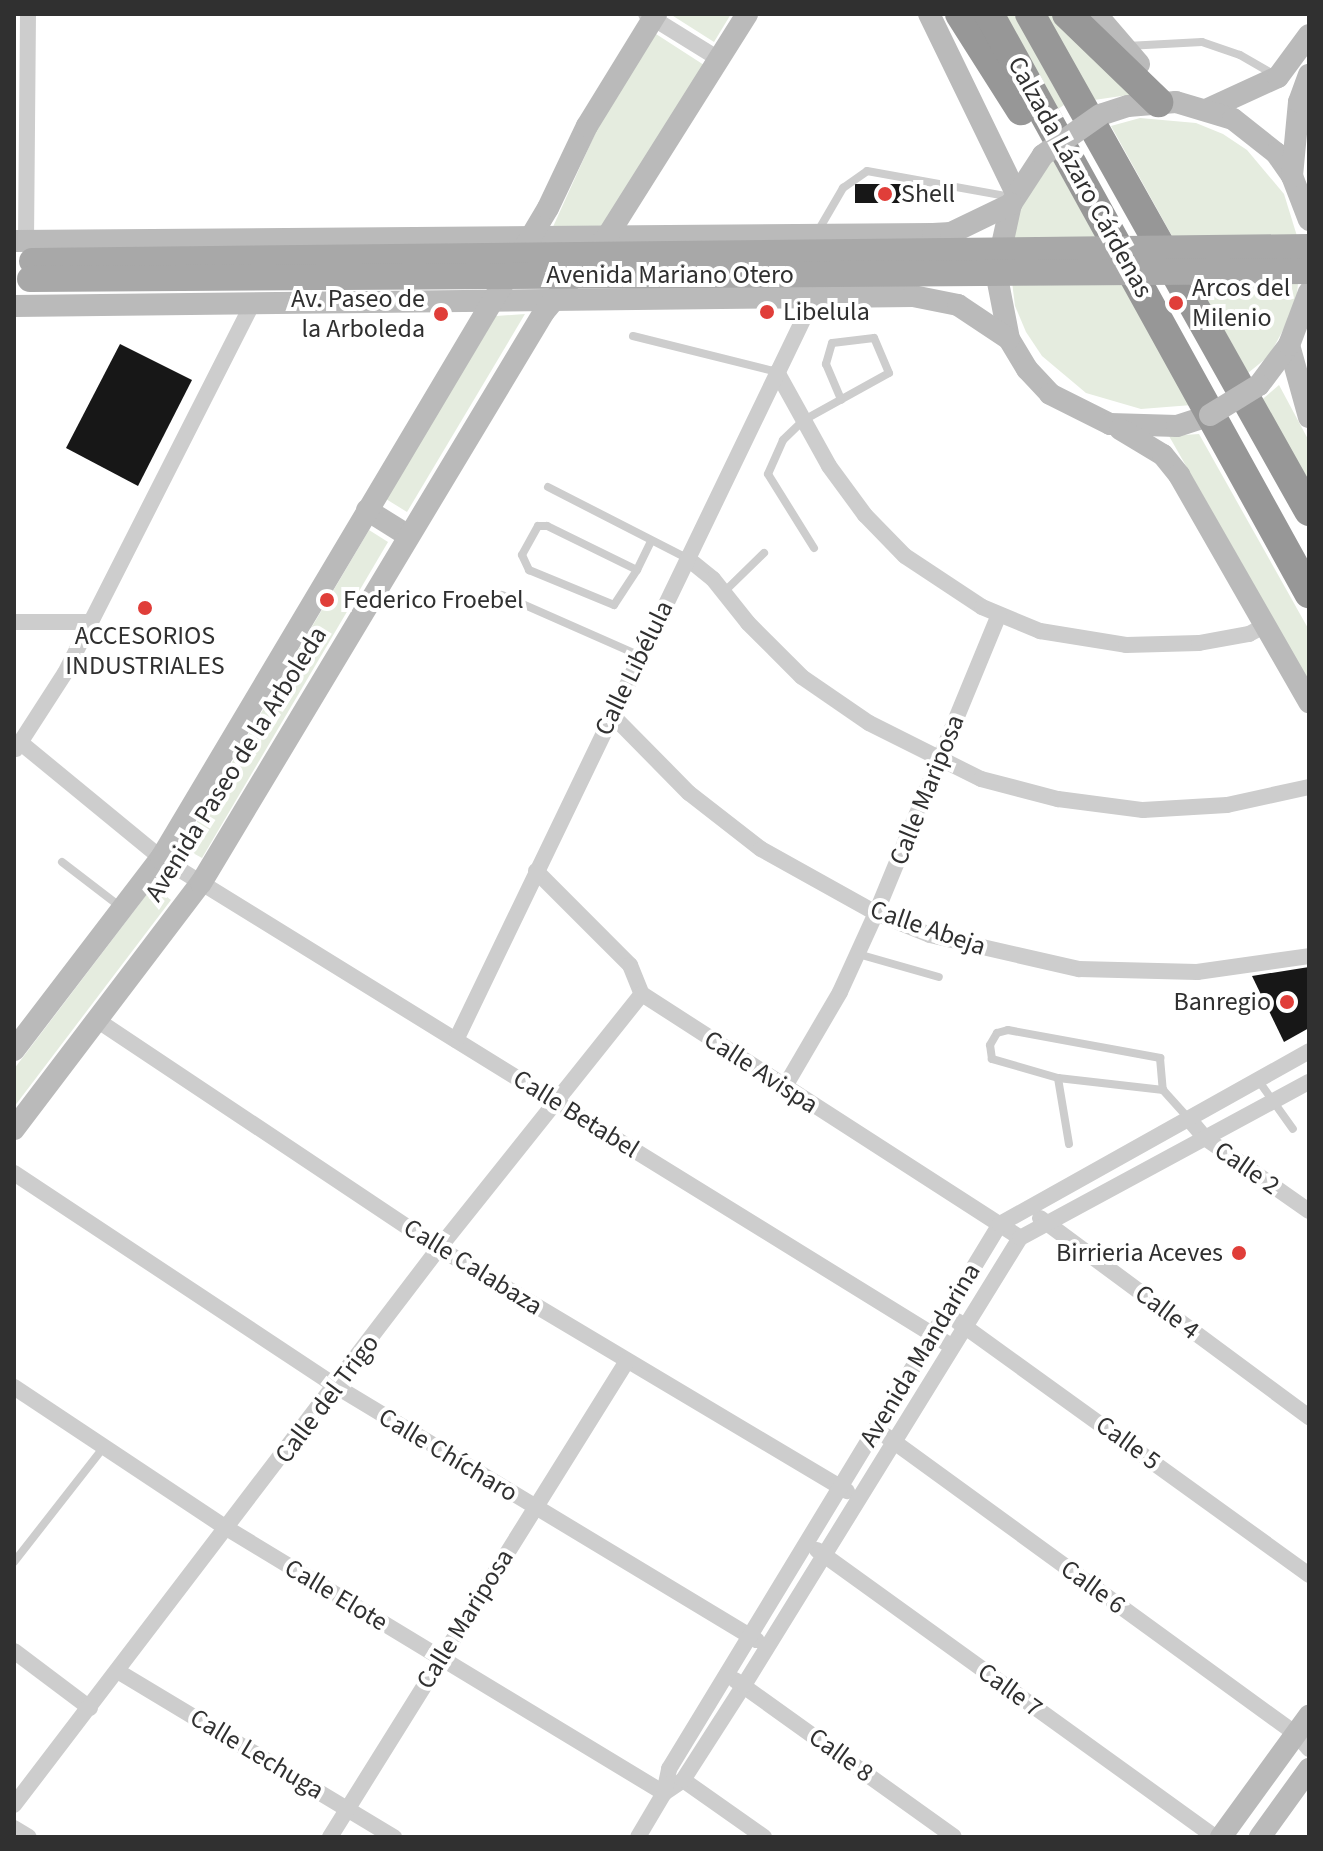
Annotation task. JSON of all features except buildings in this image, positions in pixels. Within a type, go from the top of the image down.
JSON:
[{"type":"highway","points":[[960,14],[1021,109],[1074,166]]},
{"type":"highway","name":"Calzada Lázaro Cárdenas","points":[[989,14],[1309,593]]},
{"type":"highway","name":"Calzada Lázaro Cárdenas","points":[[1030,14],[1309,511]]},
{"type":"highway","points":[[1067,14],[1167,102]]},
{"type":"main road","name":"Avenida Paseo de la Arboleda","points":[[14,1129],[201,883],[407,535],[553,298],[608,235],[747,14]]},
{"type":"main road","points":[[929,14],[1013,198]]},
{"type":"main road","points":[[1096,14],[1167,102]]},
{"type":"main road","name":"Avenida Paseo de la Arboleda","points":[[14,1050],[161,858],[532,236],[587,126],[652,15]]},
{"type":"main road","points":[[1208,109],[1278,77],[1309,35]]},
{"type":"main road","points":[[1292,176],[1299,102],[1309,75]]},
{"type":"main road","points":[[1308,210],[1292,176],[1256,134],[1208,109],[1167,102],[1100,115],[1043,155],[1013,198],[996,272],[1009,339],[1042,386],[1078,412],[1132,433],[1163,455],[1179,475],[1309,702]]},
{"type":"main road","name":"Avenida Mariano Otero","points":[[26,255],[532,236],[951,233],[1013,198]]},
{"type":"main road","points":[[517,261],[934,252],[951,233]]},
{"type":"main road","name":"Avenida Mariano Otero","points":[[26,255],[1309,247]]},
{"type":"main road","name":"Avenida Mariano Otero","points":[[26,255],[1309,271]]},
{"type":"main road","name":"Avenida Mariano Otero","points":[[14,306],[553,298],[938,299],[976,313],[1009,339]]},
{"type":"main road","points":[[1078,412],[1143,429],[1210,415],[1259,385],[1289,345],[1308,301]]},
{"type":"main road","points":[[1289,345],[1309,417]]},
{"type":"main road","points":[[367,510],[407,535]]},
{"type":"main road","points":[[1218,1837],[1305,1733]]},
{"type":"main road","points":[[1260,1837],[1309,1769]]},
{"type":"street","points":[[26,255],[28,14]]},
{"type":"street","points":[[652,15],[719,59]]},
{"type":"street","name":"Calle Libélula","points":[[456,1040],[814,297]]},
{"type":"street","points":[[18,748],[90,622],[253,302]]},
{"type":"street","points":[[777,372],[841,485],[886,538],[923,570],[999,615],[1060,636],[1126,645],[1199,643],[1249,634],[1266,625]]},
{"type":"street","points":[[687,558],[802,677],[869,723],[939,762],[1025,793],[1101,807],[1227,805],[1309,787]]},
{"type":"street","name":"Calle Mariposa","points":[[784,1088],[858,954],[999,615]]},
{"type":"street","points":[[14,622],[90,622]]},
{"type":"street","name":"Calle Abeja","points":[[611,714],[722,820],[796,870],[876,913],[980,948],[1079,969],[1197,972],[1309,956]]},
{"type":"street","name":"Calle Betabel","points":[[18,748],[161,858],[951,1346]]},
{"type":"street","name":"Calle Avispa","points":[[536,871],[630,965],[642,994],[1020,1238]]},
{"type":"street","name":"Calle del Trigo","points":[[14,1805],[337,1387],[439,1248],[642,994]]},
{"type":"street","name":"Calle Calabaza","points":[[97,1020],[439,1248],[858,1498]]},
{"type":"street","name":"Avenida Mandarina","points":[[638,1837],[664,1793],[669,1769],[1000,1224],[1309,1051]]},
{"type":"street","name":"Avenida Mandarina","points":[[664,1793],[683,1780],[744,1685],[1020,1238],[1272,1102],[1304,1090]]},
{"type":"street","name":"Calle 2","points":[[1189,1119],[1205,1138],[1309,1211]]},
{"type":"street","name":"Calle Chícharo","points":[[14,1173],[337,1387],[768,1646]]},
{"type":"street","name":"Calle 4","points":[[1025,1208],[1309,1417]]},
{"type":"street","name":"Calle 5","points":[[946,1314],[1309,1575]]},
{"type":"street","name":"Calle Mariposa","points":[[330,1837],[627,1361]]},
{"type":"street","name":"Calle Elote","points":[[14,1387],[228,1529],[664,1793]]},
{"type":"street","name":"Calle 6","points":[[875,1428],[1305,1733]]},
{"type":"street","name":"Calle 7","points":[[806,1542],[1218,1837]]},
{"type":"street","points":[[14,1651],[90,1708]]},
{"type":"street","name":"Calle Lechuga","points":[[119,1672],[394,1837]]},
{"type":"street","name":"Calle 8","points":[[727,1675],[954,1837]]},
{"type":"street","points":[[683,1780],[764,1837]]},
{"type":"street","points":[[14,1828],[29,1837]]},
{"type":"lane","points":[[1122,47],[1202,42],[1240,55],[1278,77]]},
{"type":"lane","points":[[816,235],[843,188],[867,171],[1013,198]]},
{"type":"lane","points":[[633,336],[777,372]]},
{"type":"lane","points":[[814,548],[768,474],[783,440],[804,420],[841,400],[889,373],[874,338],[832,343],[826,364],[841,400]]},
{"type":"lane","points":[[548,487],[687,558]]},
{"type":"lane","points":[[637,570],[547,526],[538,526],[522,555],[522,565],[529,570],[614,605],[637,570],[651,541]]},
{"type":"lane","points":[[724,593],[764,553]]},
{"type":"lane","points":[[502,595],[640,656]]},
{"type":"lane","points":[[62,862],[122,908]]},
{"type":"lane","points":[[858,954],[939,977]]},
{"type":"lane","points":[[1163,1090],[1164,1063],[1154,1056],[1008,1030],[994,1037],[992,1059],[1058,1078],[1163,1090],[1189,1119]]},
{"type":"lane","points":[[1058,1078],[1069,1144]]},
{"type":"lane","points":[[1257,1080],[1293,1129]]},
{"type":"lane","points":[[14,1562],[104,1447]]},
{"type":"shaded area","points":[[670,14],[731,14],[714,42]]},
{"type":"shaded area","points":[[1002,14],[1014,14],[1064,105],[1055,111]]},
{"type":"shaded area","points":[[1044,14],[1061,14],[1142,93],[1094,100]]},
{"type":"shaded area","points":[[656,34],[704,65],[602,228],[552,229],[599,125]]},
{"type":"shaded area","points":[[1140,118],[1196,123],[1223,134],[1247,150],[1284,194],[1301,249],[1296,306],[1269,356],[1248,373],[1111,126]]},
{"type":"shaded area","points":[[1052,159],[1192,405],[1141,409],[1086,393],[1042,356],[1026,332],[1015,306],[1008,249],[1025,195]]},
{"type":"shaded area","points":[[525,314],[407,512],[386,499],[496,316]]},
{"type":"shaded area","points":[[1279,385],[1309,441],[1309,496],[1257,404]]},
{"type":"shaded area","points":[[1199,434],[1309,630],[1309,682],[1169,436]]},
{"type":"shaded area","points":[[369,530],[388,542],[202,858],[182,847]]},
{"type":"shaded area","points":[[153,886],[171,900],[14,1107],[14,1069]]},
{"type":"place","name":"Shell","points":[[885,194]]},
{"type":"place","name":"Arcos del Milenio","points":[[1176,303]]},
{"type":"place","name":"Libelula","points":[[767,312]]},
{"type":"place","name":"Av. Paseo de la Arboleda","points":[[441,314]]},
{"type":"place","name":"Federico Froebel","points":[[327,600]]},
{"type":"place","name":"ACCESORIOS INDUSTRIALES","points":[[145,608]]},
{"type":"place","name":"Banregio","points":[[1287,1002]]},
{"type":"place","name":"Birrieria Aceves","points":[[1239,1253]]}]
